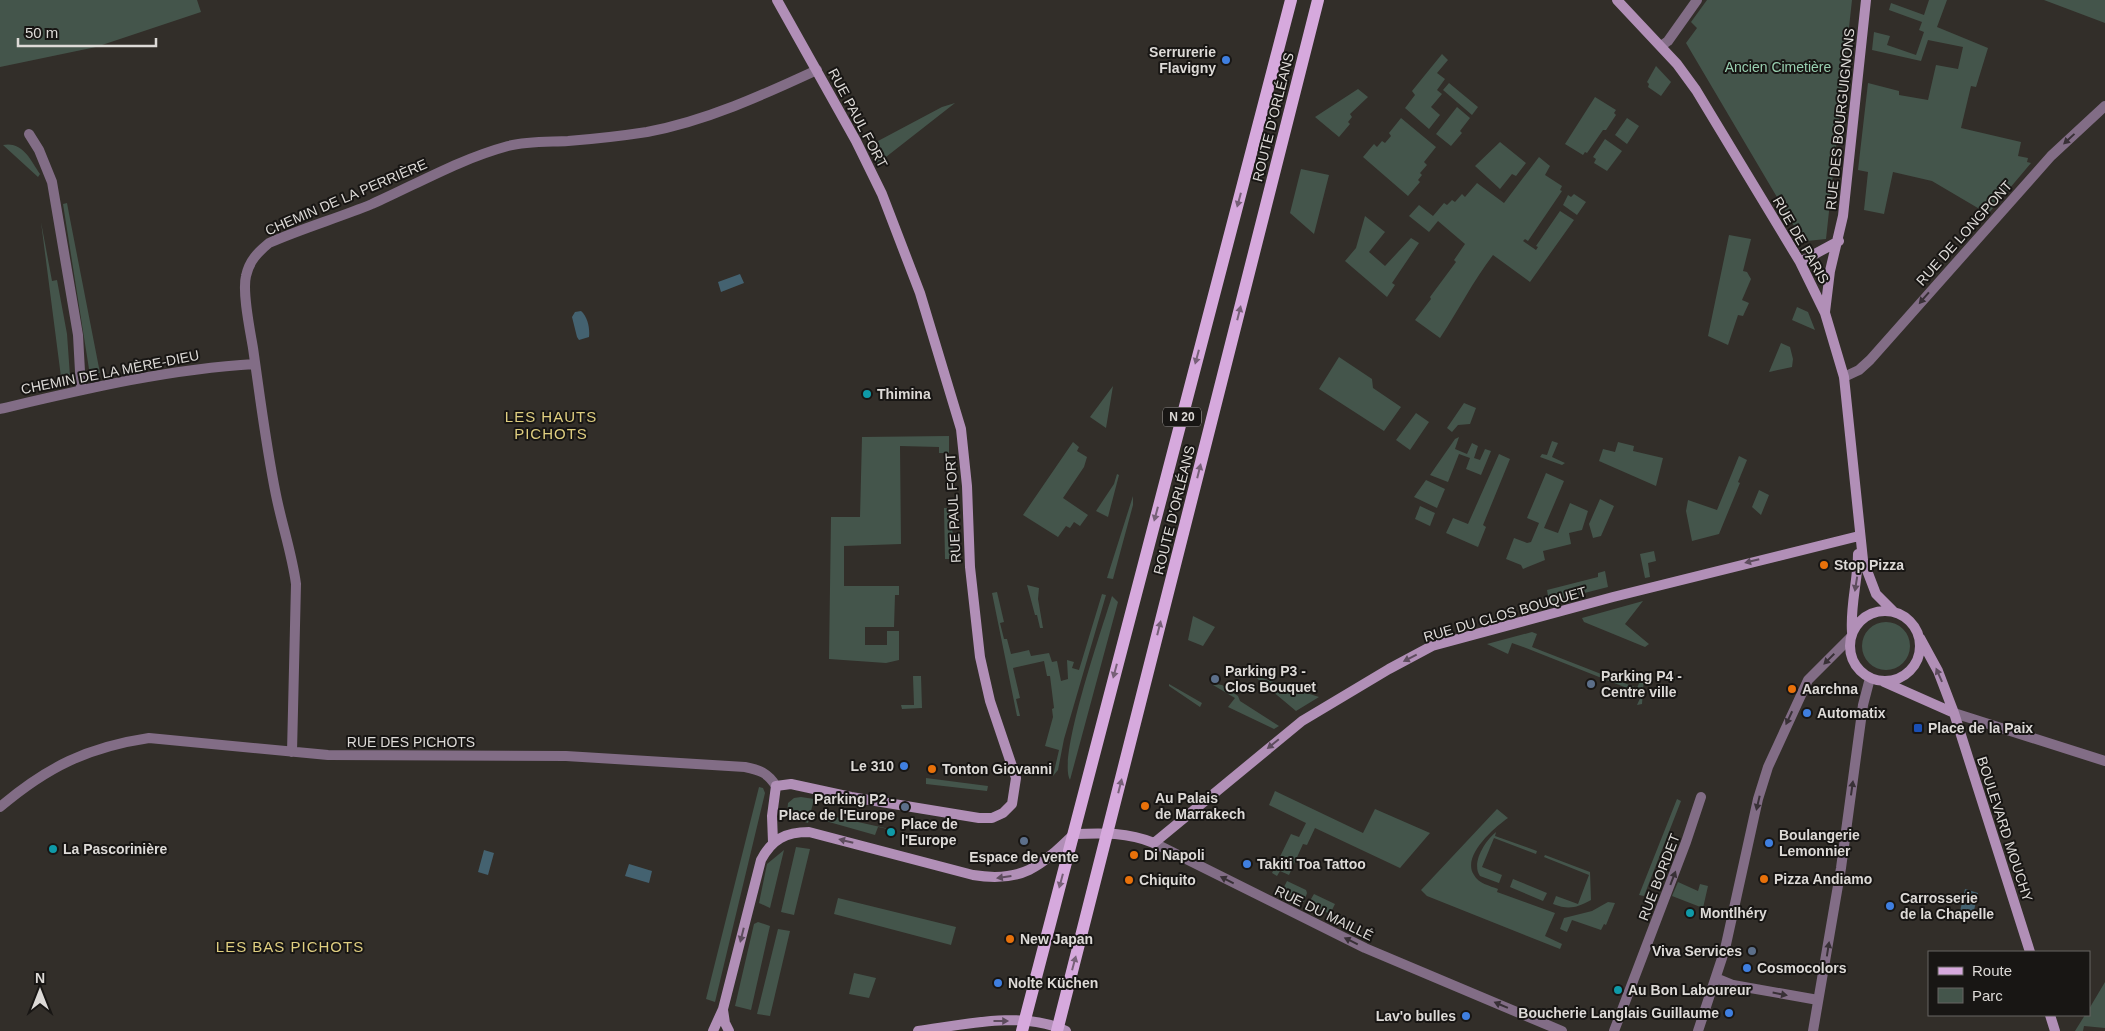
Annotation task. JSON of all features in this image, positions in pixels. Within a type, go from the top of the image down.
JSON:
[{"type":"main road","name":"RUE PAUL FORT","points":[[776,786],[791,784],[851,797],[979,818],[992,818],[1003,813],[1012,804],[1016,790],[1013,764],[990,701],[980,657],[970,567],[966,473],[958,415],[920,293],[885,202],[856,142],[778,0]]},
{"type":"main road","name":"ROUTE D'ORLÉANS","points":[[1291,0],[1023,1026],[1060,1030],[1318,0]]},
{"type":"main road","name":"RUE DE PARIS","points":[[1617,0],[1661,46],[1696,90],[1800,262],[1825,313],[1844,378],[1863,560],[1876,594],[1894,612]]},
{"type":"main road","name":"RUE DES BOURGUIGNONS","points":[[1825,313],[1830,271],[1839,241],[1866,0]]},
{"type":"main road","points":[[1800,262],[1839,241]]},
{"type":"main road","name":"RUE DE PARIS","points":[[1851,635],[1851,619],[1858,572],[1859,536]]},
{"type":"main road","name":"RUE DU CLOS BOUQUET","points":[[1154,843],[1302,721],[1389,669],[1432,646],[1583,605],[1859,536]]},
{"type":"main road","points":[[1883,681],[1896,680],[1907,674],[1916,664],[1920,651],[1920,638],[1910,621],[1894,612],[1882,611],[1870,614],[1861,620],[1851,635],[1850,652],[1854,663],[1870,678],[1883,681],[1954,713]]},
{"type":"main road","name":"BOULEVARD MOUCHY","points":[[1920,638],[1938,672],[1954,713],[2030,951]]},
{"type":"main road","points":[[773,842],[772,816],[776,786]]},
{"type":"main road","points":[[713,1031],[723,1009],[761,860],[773,842],[784,835],[795,832],[809,832],[973,875],[997,879],[1019,875],[1046,860],[1074,834]]},
{"type":"main road","name":"RUE DU MAILLÉ","points":[[1074,834],[1108,833],[1136,836],[1154,843]]},
{"type":"main road","points":[[723,1009],[725,1023],[729,1031]]},
{"type":"main road","points":[[2050,1016],[2055,1031]]},
{"type":"main road","points":[[918,1031],[991,1021],[1023,1026]]},
{"type":"street","points":[[1661,46],[1668,41],[1697,0]]},
{"type":"street","name":"CHEMIN DE LA PERRIÈRE","points":[[292,752],[296,584],[293,561],[276,496],[255,364],[245,278],[253,259],[270,242],[372,204],[455,164],[490,152],[510,146],[607,138],[666,127],[748,101],[817,70]]},
{"type":"street","name":"RUE DE LONGPONT","points":[[1844,378],[1859,370],[1870,360],[2051,156],[2105,106]]},
{"type":"street","points":[[29,134],[39,150],[52,182],[78,335],[81,390]]},
{"type":"street","name":"CHEMIN DE LA MÈRE-DIEU","points":[[0,409],[175,371],[255,364]]},
{"type":"street","points":[[1698,1031],[1725,949],[1758,799],[1768,767],[1808,680],[1851,635]]},
{"type":"street","points":[[1813,1031],[1841,868],[1864,705],[1870,678]]},
{"type":"street","points":[[1954,713],[2105,761]]},
{"type":"street","name":"RUE DES PICHOTS","points":[[0,807],[24,786],[59,764],[123,742],[149,738],[328,755],[566,756],[745,767],[760,770],[770,776],[776,786]]},
{"type":"street","name":"RUE BORDET","points":[[1614,1031],[1686,842],[1701,797]]},
{"type":"street","name":"RUE DU MAILLÉ","points":[[1154,843],[1364,948],[1562,1031]]},
{"type":"street","points":[[1716,978],[1733,985],[1818,1000]]},
{"type":"green space","points":[[0,0],[197,0],[201,12],[96,47],[0,67]]},
{"type":"green space","name":"Ancien Cimetière","points":[[1707,0],[1852,0],[1826,239],[1807,241],[1797,231],[1686,43],[1697,28],[1691,22]]},
{"type":"green space","points":[[1929,0],[1947,0],[1937,27],[1988,48],[1976,87],[1971,86],[1961,128],[2021,142],[2018,156],[2028,158],[2027,162],[2031,163],[1988,214],[1932,181],[1893,172],[1884,214],[1864,210],[1868,172],[1858,170],[1868,83],[1899,91],[1899,95],[1928,100],[1936,65],[1958,69],[1963,47],[1928,40],[1921,61],[1872,50],[1874,32],[1890,36],[1887,45],[1916,55],[1924,32],[1919,30],[1922,22],[1889,10],[1891,3],[1924,15]]},
{"type":"green space","points":[[2044,0],[2105,0],[2105,23]]},
{"type":"green space","points":[[1442,54],[1448,60],[1437,73],[1445,79],[1437,90],[1442,94],[1431,107],[1440,115],[1429,129],[1405,108],[1415,95],[1412,91]]},
{"type":"green space","points":[[1656,66],[1671,82],[1661,96],[1648,87],[1649,84],[1647,82]]},
{"type":"green space","points":[[1449,83],[1478,107],[1472,115],[1443,90]]},
{"type":"green space","points":[[1358,89],[1368,97],[1350,114],[1352,117],[1348,122],[1350,124],[1339,137],[1315,117]]},
{"type":"green space","points":[[1595,97],[1616,110],[1614,113],[1616,115],[1606,130],[1603,130],[1587,153],[1585,152],[1583,155],[1565,144]]},
{"type":"green space","points":[[955,103],[877,164],[871,148],[878,141],[942,107]]},
{"type":"green space","points":[[1457,107],[1470,118],[1460,131],[1462,133],[1451,146],[1436,134]]},
{"type":"green space","points":[[1401,118],[1436,147],[1424,162],[1427,165],[1420,173],[1422,175],[1418,180],[1420,182],[1408,196],[1363,157],[1374,144],[1377,147],[1382,141],[1385,143],[1391,136],[1389,133]]},
{"type":"green space","points":[[1627,118],[1639,126],[1627,144],[1615,135]]},
{"type":"green space","points":[[1605,139],[1622,151],[1607,171],[1594,163],[1596,159],[1593,157]]},
{"type":"green space","points":[[1500,142],[1526,163],[1516,176],[1512,174],[1500,189],[1475,166]]},
{"type":"green space","points":[[3,145],[16,146],[26,153],[40,174],[38,177]]},
{"type":"green space","points":[[1539,157],[1550,166],[1545,175],[1562,186],[1560,190],[1562,191],[1528,241],[1525,239],[1523,241],[1536,250],[1538,247],[1536,246],[1560,211],[1574,220],[1530,282],[1493,255],[1440,338],[1415,320],[1456,262],[1454,260],[1465,244],[1438,221],[1429,232],[1409,216],[1419,205],[1433,216],[1444,203],[1447,205],[1452,200],[1455,202],[1462,194],[1465,197],[1477,183],[1504,203]]},
{"type":"green space","points":[[1301,169],[1329,175],[1314,234],[1290,213]]},
{"type":"green space","points":[[1574,194],[1586,202],[1577,215],[1563,205],[1568,195],[1571,197]]},
{"type":"green space","points":[[67,203],[100,373],[93,373],[89,369],[63,204]]},
{"type":"green space","points":[[1365,216],[1385,232],[1369,252],[1385,266],[1411,238],[1419,243],[1392,283],[1395,285],[1387,297],[1345,261],[1356,248]]},
{"type":"green space","points":[[41,222],[52,281],[57,280],[67,334],[70,376],[61,377]]},
{"type":"green space","points":[[1729,235],[1751,239],[1743,271],[1747,272],[1751,279],[1742,300],[1749,303],[1743,316],[1738,315],[1728,345],[1708,336]]},
{"type":"green space","points":[[1797,307],[1808,312],[1815,330],[1792,320]]},
{"type":"green space","points":[[1781,343],[1790,347],[1793,359],[1792,367],[1769,372]]},
{"type":"green space","points":[[1339,357],[1372,379],[1373,388],[1401,407],[1384,431],[1319,389]]},
{"type":"green space","points":[[1113,386],[1106,428],[1090,417]]},
{"type":"green space","points":[[1464,403],[1476,408],[1470,424],[1458,425],[1452,432],[1447,428]]},
{"type":"green space","points":[[1416,413],[1429,422],[1410,450],[1396,440]]},
{"type":"green space","points":[[949,436],[949,453],[939,453],[939,447],[900,446],[901,544],[844,546],[844,586],[899,586],[899,595],[895,595],[894,627],[865,627],[865,645],[887,645],[887,631],[899,631],[899,660],[886,663],[829,659],[831,517],[860,517],[862,437]]},
{"type":"green space","points":[[1459,437],[1455,449],[1467,454],[1472,443],[1478,446],[1474,458],[1480,460],[1485,449],[1491,451],[1481,475],[1466,469],[1470,458],[1459,454],[1448,482],[1430,475],[1455,439]]},
{"type":"green space","points":[[1552,441],[1558,443],[1552,457],[1565,463],[1562,465],[1540,457],[1542,454],[1547,455]]},
{"type":"green space","points":[[1073,442],[1079,447],[1077,451],[1087,457],[1084,467],[1063,498],[1088,515],[1080,526],[1074,522],[1070,528],[1066,526],[1058,537],[1023,515]]},
{"type":"green space","points":[[1618,442],[1634,446],[1633,451],[1663,458],[1656,486],[1599,461],[1603,449],[1615,452]]},
{"type":"green space","points":[[1499,454],[1510,459],[1483,525],[1486,527],[1478,547],[1446,533],[1453,518],[1468,524]]},
{"type":"green space","points":[[1739,456],[1747,460],[1738,482],[1740,483],[1719,534],[1692,541],[1686,511],[1688,500],[1717,510]]},
{"type":"green space","points":[[1546,473],[1564,481],[1544,528],[1558,533],[1570,503],[1588,511],[1582,530],[1569,533],[1571,544],[1543,551],[1545,560],[1523,569],[1521,565],[1506,559],[1514,538],[1527,543],[1531,542],[1539,523],[1527,518]]},
{"type":"green space","points":[[1117,474],[1119,475],[1108,517],[1096,511],[1114,484]]},
{"type":"green space","points":[[1426,480],[1445,489],[1437,508],[1414,497]]},
{"type":"green space","points":[[1759,490],[1769,495],[1761,515],[1752,507]]},
{"type":"green space","points":[[1133,496],[1133,505],[1113,579],[1107,578]]},
{"type":"green space","points":[[1600,499],[1614,506],[1601,536],[1593,538],[1589,524]]},
{"type":"green space","points":[[1420,506],[1435,513],[1430,526],[1415,519]]},
{"type":"green space","points":[[944,508],[952,508],[953,559],[945,559]]},
{"type":"green space","points":[[1654,551],[1656,561],[1648,563],[1650,577],[1645,578],[1640,554]]},
{"type":"green space","points":[[1605,571],[1608,587],[1549,602],[1547,590],[1598,577],[1598,573]]},
{"type":"green space","points":[[1027,585],[1039,588],[1038,599],[1043,628],[1040,628],[1037,615],[1035,615]]},
{"type":"green space","points":[[997,592],[1004,622],[1000,623],[1004,639],[1007,639],[1011,654],[1029,650],[1031,656],[1049,653],[1052,662],[1057,661],[1061,681],[1068,679],[1067,660],[1074,662],[1072,668],[1079,670],[1102,594],[1106,595],[1064,739],[1058,770],[1053,776],[1059,750],[1045,746],[1053,717],[1052,709],[1054,708],[1050,676],[1047,676],[1044,661],[1013,668],[1020,698],[1016,699],[1020,716],[1017,716],[992,593]]},
{"type":"green space","points":[[1112,596],[1118,602],[1070,780],[1068,767],[1075,720]]},
{"type":"green space","points":[[1643,601],[1625,624],[1649,644],[1645,647],[1584,622],[1582,618]]},
{"type":"green space","points":[[1193,616],[1215,627],[1203,646],[1188,640]]},
{"type":"green space","points":[[1881,622],[1891,622],[1903,629],[1910,641],[1910,651],[1903,663],[1891,670],[1881,670],[1873,666],[1866,659],[1862,651],[1862,641],[1866,633],[1873,626]]},
{"type":"green space","points":[[1532,632],[1537,634],[1532,647],[1637,688],[1642,676],[1644,677],[1642,704],[1637,705],[1642,694],[1526,648],[1512,643],[1508,654],[1487,644]]},
{"type":"green space","points":[[1253,675],[1319,697],[1296,711]]},
{"type":"green space","points":[[913,676],[921,676],[922,708],[902,709],[901,705],[914,705]]},
{"type":"green space","points":[[1169,684],[1202,703],[1200,707],[1169,686]]},
{"type":"green space","points":[[1213,685],[1222,685],[1238,696],[1240,701],[1279,726],[1274,729],[1228,707],[1235,698]]},
{"type":"green space","points":[[926,778],[988,786],[987,791],[926,784]]},
{"type":"green space","points":[[759,787],[763,788],[765,793],[715,1002],[706,999]]},
{"type":"green space","points":[[1275,791],[1363,833],[1375,809],[1430,833],[1400,868],[1315,828],[1307,845],[1303,844],[1289,875],[1280,871],[1277,876],[1272,873],[1291,834],[1299,837],[1306,823],[1269,805]]},
{"type":"green space","points":[[794,798],[814,799],[808,823],[795,819],[787,813],[788,803]]},
{"type":"green space","points":[[1677,799],[1681,801],[1644,896],[1639,895]]},
{"type":"green space","points":[[1497,809],[1508,818],[1488,835],[1476,851],[1471,867],[1474,875],[1481,882],[1498,889],[1497,892],[1555,913],[1545,936],[1562,944],[1560,949],[1427,896],[1421,890]]},
{"type":"green space","points":[[822,814],[903,832],[878,827],[875,835],[822,820]]},
{"type":"green space","points":[[1496,832],[1495,836],[1537,851],[1536,854],[1494,838],[1482,867],[1502,875],[1499,883],[1480,876],[1477,865],[1480,852]]},
{"type":"green space","points":[[796,847],[810,849],[794,915],[781,912]]},
{"type":"green space","points":[[784,850],[770,908],[759,903],[767,864]]},
{"type":"green space","points":[[1545,855],[1590,872],[1591,900],[1572,907],[1553,904],[1556,896],[1578,904],[1589,875],[1544,857]]},
{"type":"green space","points":[[1513,879],[1547,893],[1543,901],[1510,887]]},
{"type":"green space","points":[[1287,881],[1306,890],[1304,902],[1282,891]]},
{"type":"green space","points":[[1678,882],[1698,891],[1700,884],[1708,886],[1703,908],[1672,896]]},
{"type":"green space","points":[[1314,894],[1335,904],[1330,914],[1308,904]]},
{"type":"green space","points":[[838,898],[956,927],[951,945],[834,914]]},
{"type":"green space","points":[[1608,902],[1615,903],[1606,925],[1604,924],[1601,930],[1572,920],[1567,932],[1560,929],[1564,918],[1592,911]]},
{"type":"green space","points":[[758,922],[770,926],[751,1010],[735,1006],[754,924]]},
{"type":"green space","points":[[778,929],[790,931],[770,1016],[757,1014]]},
{"type":"green space","points":[[854,973],[876,978],[869,998],[849,994]]},
{"type":"green space","points":[[2105,982],[2105,1028],[2084,1026],[2083,1031],[2075,1031],[2084,1016],[2090,1016],[2090,1007]]},
{"type":"water","points":[[740,274],[744,283],[721,292],[718,282]]},
{"type":"water","points":[[581,311],[587,320],[589,337],[579,340],[572,317],[575,312]]},
{"type":"water","points":[[484,850],[494,853],[488,875],[478,872]]},
{"type":"water","points":[[629,864],[652,871],[649,883],[625,876]]},
{"type":"water","points":[[1965,889],[1978,893],[1972,919],[1959,916]]},
{"type":"place","name":"Serrurerie Flavigny","points":[[1226,60]]},
{"type":"place","name":"Thimina","points":[[867,394]]},
{"type":"place","name":"Stop Pizza","points":[[1824,565]]},
{"type":"place","name":"Parking P3 - Clos Bouquet","points":[[1215,679]]},
{"type":"place","name":"Parking P4 - Centre ville","points":[[1591,684]]},
{"type":"place","name":"Aarchna","points":[[1792,689]]},
{"type":"place","name":"Automatix","points":[[1807,713]]},
{"type":"place","name":"Place de la Paix","points":[[1918,728]]},
{"type":"place","name":"Le 310","points":[[904,766]]},
{"type":"place","name":"Tonton Giovanni","points":[[932,769]]},
{"type":"place","name":"Au Palais de Marrakech","points":[[1145,806]]},
{"type":"place","name":"Parking P2 - Place de l'Europe","points":[[905,807]]},
{"type":"place","name":"Place de l'Europe","points":[[891,832]]},
{"type":"place","name":"Espace de vente","points":[[1024,841]]},
{"type":"place","name":"Boulangerie Lemonnier","points":[[1769,843]]},
{"type":"place","name":"La Pascorinière","points":[[53,849]]},
{"type":"place","name":"Di Napoli","points":[[1134,855]]},
{"type":"place","name":"Takiti Toa Tattoo","points":[[1247,864]]},
{"type":"place","name":"Pizza Andiamo","points":[[1764,879]]},
{"type":"place","name":"Chiquito","points":[[1129,880]]},
{"type":"place","name":"Carrosserie de la Chapelle","points":[[1890,906]]},
{"type":"place","name":"Montlhéry","points":[[1690,913]]},
{"type":"place","name":"New Japan","points":[[1010,939]]},
{"type":"place","name":"Viva Services","points":[[1752,951]]},
{"type":"place","name":"Cosmocolors","points":[[1747,968]]},
{"type":"place","name":"Nolte Küchen","points":[[998,983]]},
{"type":"place","name":"Au Bon Laboureur","points":[[1618,990]]},
{"type":"place","name":"Boucherie Langlais Guillaume","points":[[1729,1013]]},
{"type":"place","name":"Lav'o bulles","points":[[1466,1016]]},
{"type":"district","name":"LES HAUTS PICHOTS","points":[[551,426]]},
{"type":"district","name":"LES BAS PICHOTS","points":[[290,947]]}]
